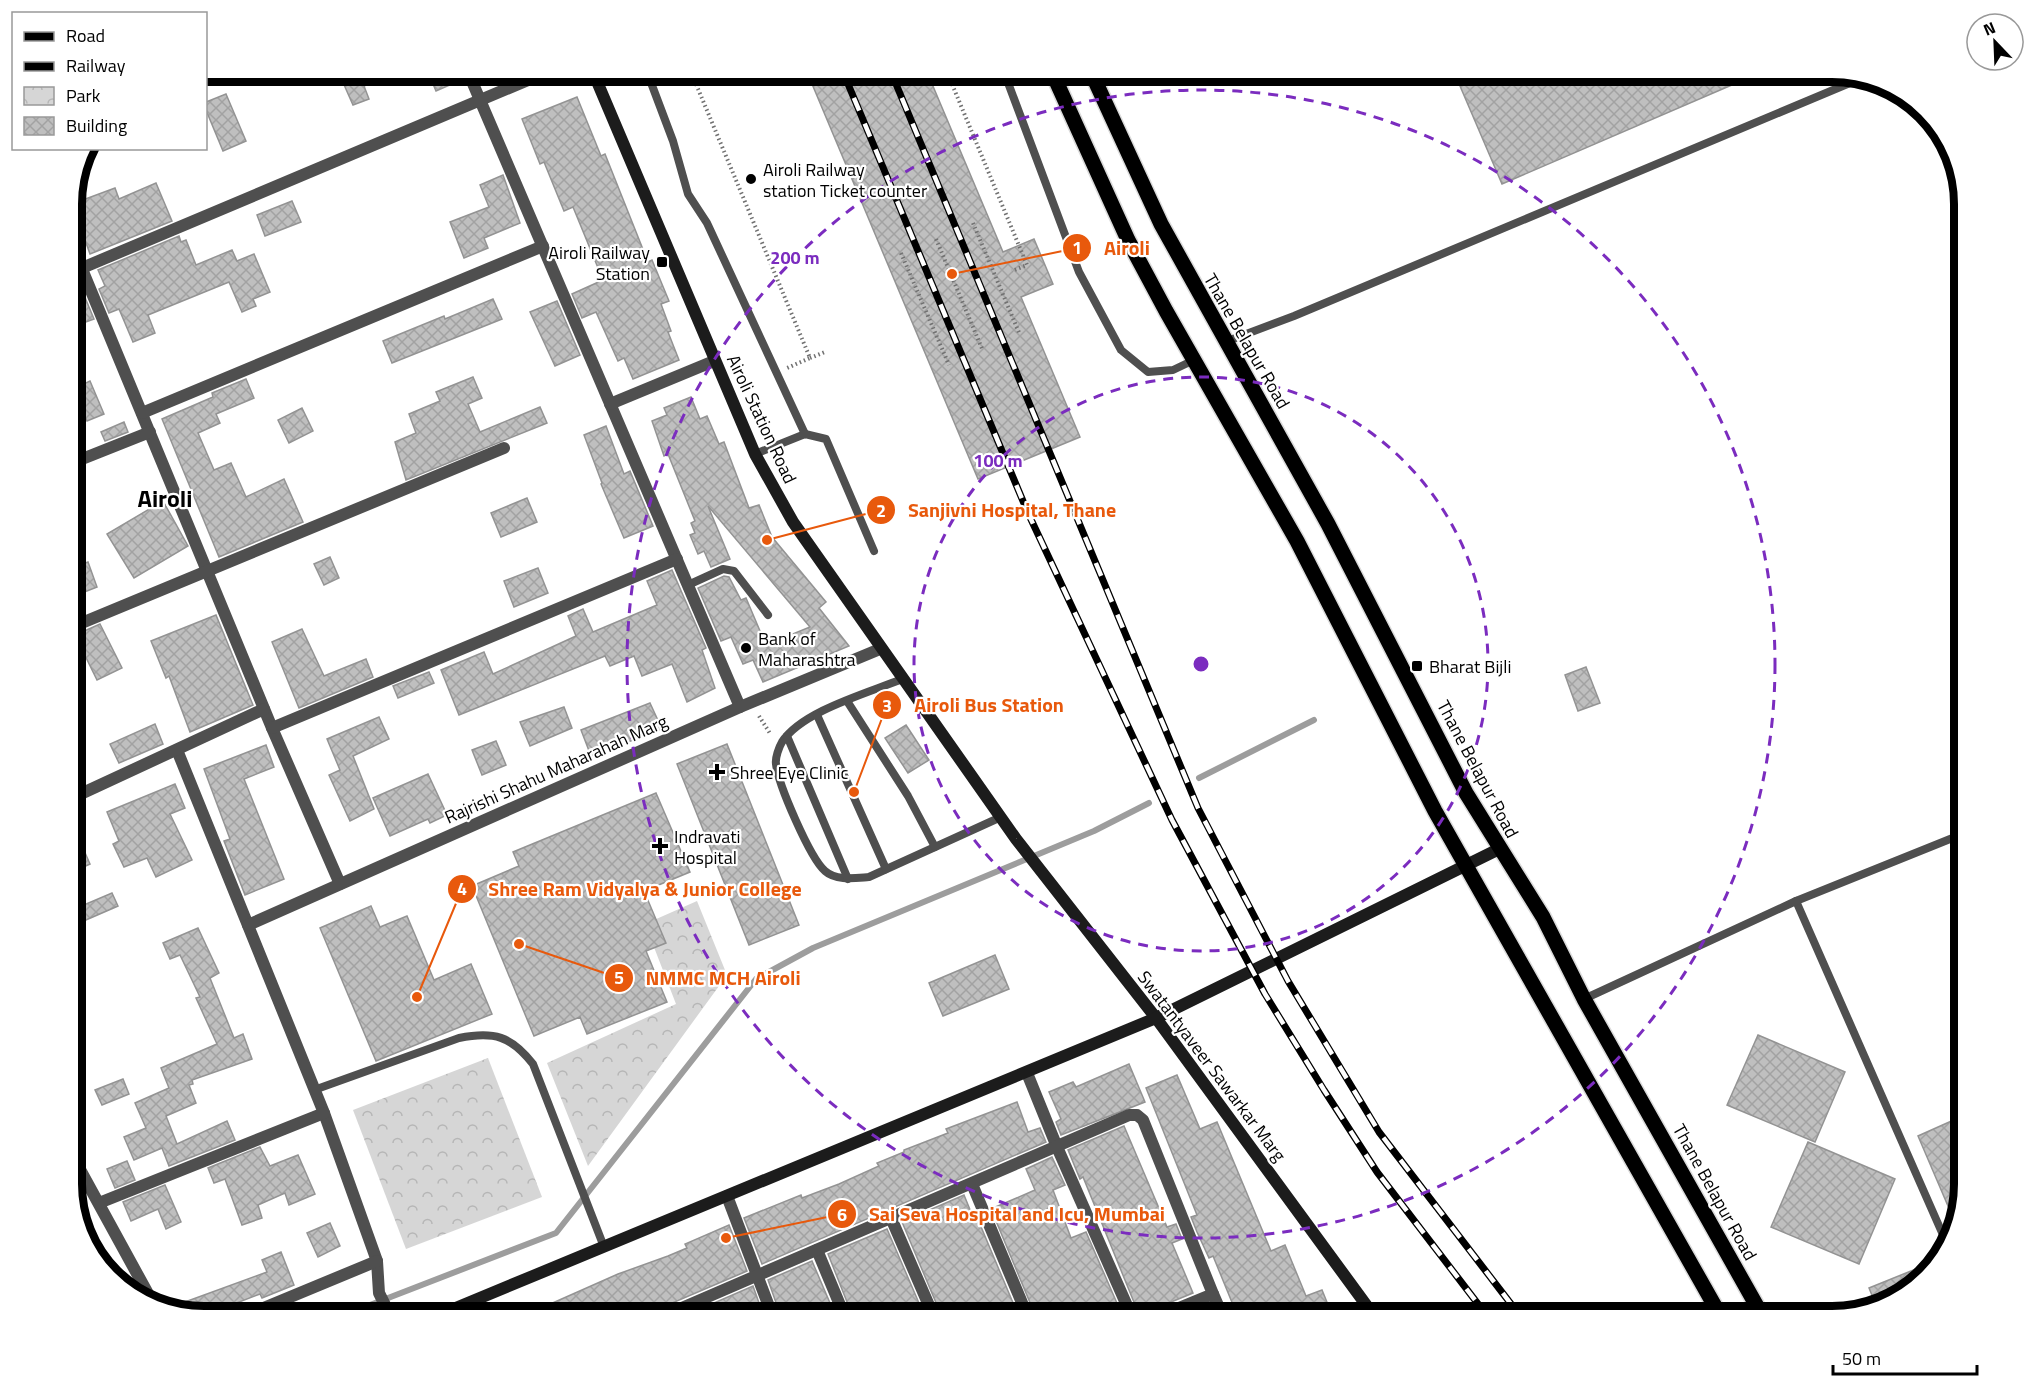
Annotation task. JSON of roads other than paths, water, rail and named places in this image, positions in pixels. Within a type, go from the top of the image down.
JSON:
[{"type":"main road","name":"Airoli Station Road","points":[[598,83],[755,454],[793,522],[1016,840]]},
{"type":"main road","points":[[1057,83],[1128,240],[1297,541],[1435,810],[1715,1306]]},
{"type":"main road","name":"Thane Belapur Road","points":[[1096,83],[1161,224],[1328,524],[1466,793],[1543,917],[1584,999],[1757,1306]]},
{"type":"main road","name":"Swatantyaveer Sawarkar Marg","points":[[1016,840],[1156,1018],[1367,1306]]},
{"type":"main road","points":[[461,1306],[1156,1018],[1499,849]]},
{"type":"street","points":[[473,83],[688,585],[745,705]]},
{"type":"street","points":[[83,268],[521,83]]},
{"type":"street","points":[[142,413],[543,246]]},
{"type":"street","points":[[83,270],[264,709],[340,884]]},
{"type":"street","points":[[610,404],[714,361]]},
{"type":"street","points":[[83,459],[150,432]]},
{"type":"street","points":[[83,622],[504,448]]},
{"type":"street","points":[[272,728],[677,559]]},
{"type":"street","name":"Rajrishi Shahu Maharahah Marg","points":[[248,926],[745,705],[880,649]]},
{"type":"street","points":[[83,793],[264,709]]},
{"type":"street","points":[[177,750],[324,1113],[377,1261],[380,1293],[386,1306]]},
{"type":"street","points":[[1027,1073],[1056,1147],[1127,1306]]},
{"type":"street","points":[[99,1203],[324,1113]]},
{"type":"street","points":[[688,1306],[1129,1115],[1137,1115],[1143,1120],[1218,1306]]},
{"type":"street","points":[[83,1175],[147,1292]]},
{"type":"street","points":[[972,1184],[1023,1306]]},
{"type":"street","points":[[727,1196],[769,1306]]},
{"type":"street","points":[[891,1218],[929,1306]]},
{"type":"street","points":[[817,1250],[840,1306]]},
{"type":"street","points":[[269,1306],[377,1261]]},
{"type":"street","points":[[1184,1306],[1213,1294]]},
{"type":"lane","points":[[651,83],[673,141],[688,194],[707,224],[805,434]]},
{"type":"lane","points":[[1008,83],[1079,272],[1121,350],[1148,372],[1173,370],[1194,360]]},
{"type":"lane","points":[[1226,342],[1294,316],[1848,84]]},
{"type":"lane","points":[[755,454],[805,434],[826,439],[874,551]]},
{"type":"lane","points":[[688,585],[723,568],[734,571],[768,615]]},
{"type":"lane","points":[[902,679],[817,715],[787,736],[781,743],[775,762],[782,787],[813,856],[826,872],[848,879],[868,877],[1000,818]]},
{"type":"lane","points":[[847,701],[908,796],[935,847]]},
{"type":"lane","points":[[817,715],[886,869]]},
{"type":"lane","points":[[787,736],[848,879]]},
{"type":"lane","points":[[1584,999],[1796,901],[1954,837]]},
{"type":"lane","points":[[1796,901],[1943,1235]]},
{"type":"lane","points":[[314,1090],[459,1038],[478,1034],[500,1036],[521,1049],[533,1064],[604,1247]]},
{"type":"waterway","points":[[1199,778],[1314,720]]},
{"type":"waterway","points":[[367,1306],[556,1233],[756,979],[813,948],[1094,831],[1149,803]]},
{"type":"railway","points":[[848,83],[1028,513],[1172,820],[1265,994],[1324,1090],[1377,1172],[1480,1306]]},
{"type":"railway","points":[[896,83],[1198,808],[1288,981],[1379,1132],[1513,1306]]},
{"type":"place","name":"Airoli Railway station Ticket counter","points":[[751,179]]},
{"type":"place","name":"Airoli Railway Station","points":[[662,262]]},
{"type":"place","name":"Airoli","points":[[952,274]]},
{"type":"place","name":"Sanjivni Hospital, Thane","points":[[767,540]]},
{"type":"place","name":"Bank of Maharashtra","points":[[746,648]]},
{"type":"place","name":"Bharat Bijli","points":[[1417,666]]},
{"type":"place","name":"Shree Eye Clinic","points":[[717,772]]},
{"type":"place","name":"Airoli Bus Station","points":[[854,792]]},
{"type":"place","name":"Indravati Hospital","points":[[660,846]]},
{"type":"place","name":"NMMC MCH Airoli","points":[[519,944]]},
{"type":"place","name":"Shree Ram Vidyalya & Junior College","points":[[417,997]]},
{"type":"place","name":"Sai Seva Hospital and Icu, Mumbai","points":[[726,1238]]},
{"type":"district","name":"Airoli","points":[[165,498]]}]
